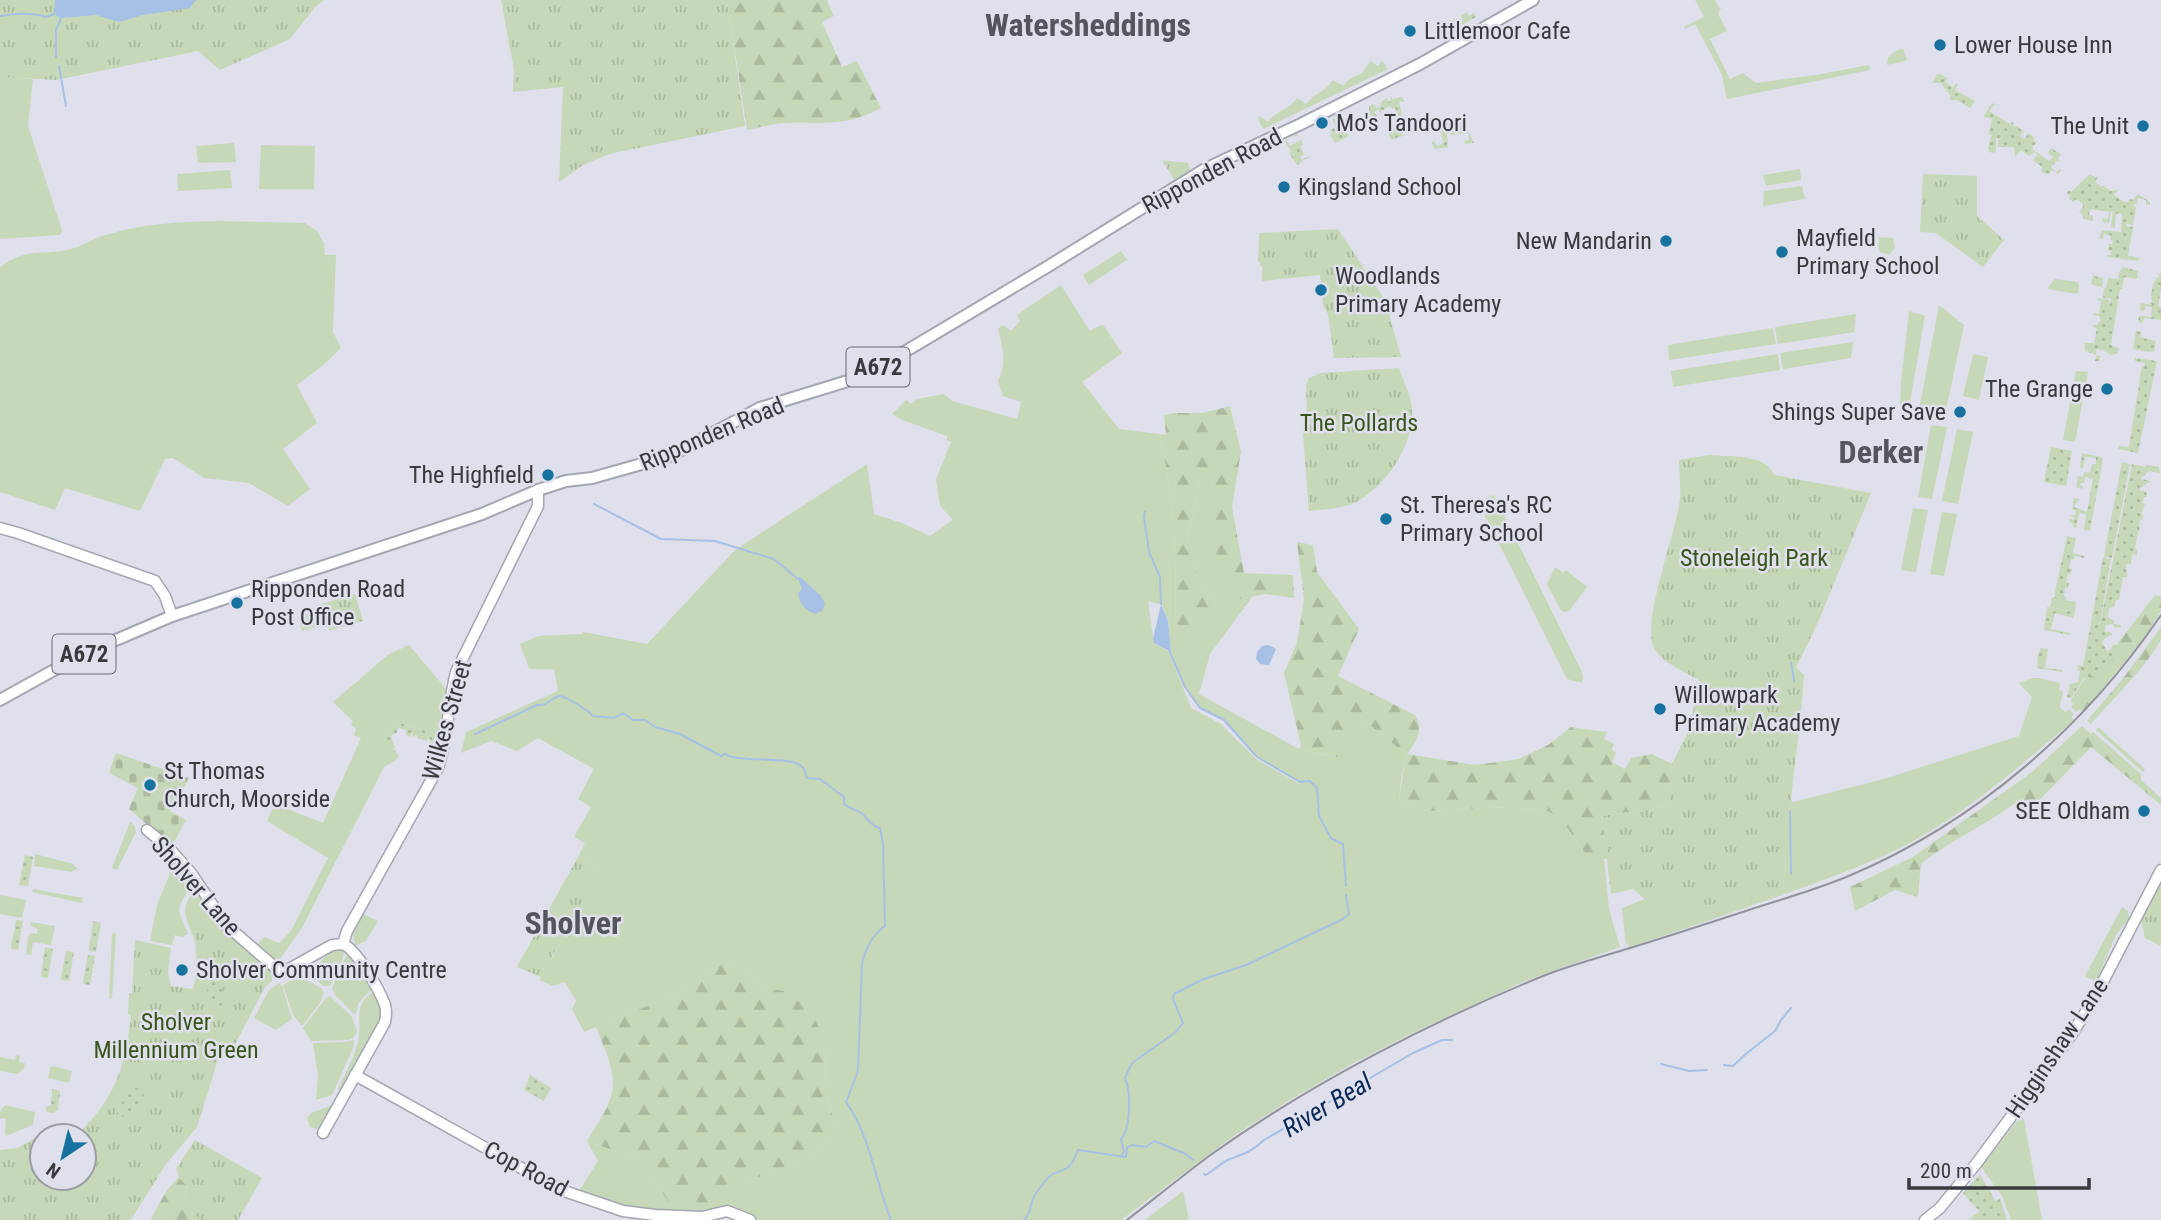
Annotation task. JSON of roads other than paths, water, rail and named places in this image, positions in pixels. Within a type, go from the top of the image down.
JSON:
[{"type":"main road","name":"Ripponden Road","points":[[0,700],[83,654],[172,616],[482,514],[566,481],[592,478],[670,456],[760,408],[864,376],[1205,169],[1420,64],[1533,0]]},
{"type":"street","name":"Wilkes Street","points":[[343,944],[347,931],[438,768],[456,673],[538,506],[538,490]]},
{"type":"street","points":[[0,528],[155,581],[165,596],[172,616]]},
{"type":"street","name":"Sholver Lane","points":[[147,830],[184,865],[226,925],[277,969],[289,970],[332,945],[343,944]]},
{"type":"street","name":"Higginshaw Lane","points":[[1925,1220],[1940,1208],[1976,1164],[2072,1034],[2096,995],[2161,870]]},
{"type":"street","points":[[323,1133],[381,1030],[387,1014],[376,988],[355,953],[343,944]]},
{"type":"street","name":"Cop Road","points":[[355,1076],[564,1191],[606,1206],[655,1215],[702,1217],[727,1211],[750,1220]]},
{"type":"water","points":[[55,0],[196,0],[190,8],[143,15],[119,22],[96,15],[61,18],[54,14]]},
{"type":"water","points":[[800,577],[825,603],[823,610],[816,614],[806,609],[800,600]]},
{"type":"water","points":[[1161,604],[1168,621],[1171,652],[1154,643],[1153,639]]},
{"type":"water","points":[[1269,645],[1276,649],[1269,665],[1260,664],[1256,659],[1257,652],[1262,646]]},
{"type":"waterway","points":[[0,16],[34,14],[46,17],[54,14]]},
{"type":"waterway","points":[[56,57],[56,30],[61,18]]},
{"type":"waterway","points":[[59,66],[66,106]]},
{"type":"waterway","points":[[594,504],[661,539],[715,541],[774,559],[798,579]]},
{"type":"waterway","points":[[1145,511],[1149,552],[1160,577],[1161,604]]},
{"type":"waterway","points":[[1169,650],[1185,687],[1200,708],[1224,720],[1257,757],[1300,782],[1310,781],[1317,788],[1319,816],[1331,838],[1343,844],[1346,886]]},
{"type":"waterway","name":"River Beal","points":[[1791,662],[1794,681]]},
{"type":"waterway","points":[[475,734],[562,696],[593,716],[614,718],[623,713],[633,720],[645,720],[655,727],[680,734],[721,756],[725,754],[797,764],[804,769],[807,778],[820,779],[844,797],[844,804],[880,828],[883,844],[885,926],[870,942],[862,962],[858,1071],[846,1102],[867,1144],[891,1220]]},
{"type":"waterway","name":"River Beal","points":[[1790,811],[1791,874]]},
{"type":"waterway","points":[[1120,1157],[1124,1152],[1121,1139],[1127,1127],[1129,1109],[1125,1078],[1132,1063],[1176,1032],[1183,1023],[1173,999],[1174,994],[1201,980],[1246,965],[1343,919],[1349,914],[1346,895]]},
{"type":"waterway","name":"River Beal","points":[[1724,1065],[1733,1066],[1775,1031],[1791,1008]]},
{"type":"waterway","name":"River Beal","points":[[1204,1174],[1227,1160],[1252,1150],[1264,1140],[1413,1053],[1442,1040],[1452,1040]]},
{"type":"waterway","name":"River Beal","points":[[1661,1064],[1689,1071],[1707,1070]]},
{"type":"waterway","name":"River Beal","points":[[1024,1220],[1041,1187],[1051,1175],[1070,1165],[1078,1150],[1126,1157],[1127,1148],[1132,1145],[1146,1147],[1154,1141],[1186,1154],[1193,1160]]},
{"type":"tram line","points":[[1127,1220],[1209,1156],[1287,1104],[1414,1034],[1564,968],[1840,880],[1941,828],[1984,799],[2062,733],[2131,656],[2161,615]]},
{"type":"place","name":"Littlemoor Cafe","points":[[1410,31]]},
{"type":"place","name":"Lower House Inn","points":[[1940,45]]},
{"type":"place","name":"Mo's Tandoori","points":[[1322,123]]},
{"type":"place","name":"The Unit","points":[[2143,126]]},
{"type":"place","name":"Kingsland School","points":[[1284,187]]},
{"type":"place","name":"New Mandarin","points":[[1666,241]]},
{"type":"place","name":"Mayfield Primary School","points":[[1782,252]]},
{"type":"place","name":"Woodlands Primary Academy","points":[[1321,290]]},
{"type":"place","name":"The Grange","points":[[2107,389]]},
{"type":"place","name":"Shings Super Save","points":[[1960,412]]},
{"type":"place","name":"The Highfield","points":[[548,475]]},
{"type":"place","name":"St. Theresa's RC Primary School","points":[[1386,519]]},
{"type":"place","name":"Ripponden Road Post Office","points":[[237,603]]},
{"type":"place","name":"Willowpark Primary Academy","points":[[1660,709]]},
{"type":"place","name":"St Thomas Church, Moorside","points":[[150,785]]},
{"type":"place","name":"SEE Oldham","points":[[2144,811]]},
{"type":"place","name":"Sholver Community Centre","points":[[182,970]]},
{"type":"district","name":"Watersheddings","points":[[1088,25]]},
{"type":"district","name":"Derker","points":[[1881,452]]},
{"type":"district","name":"Sholver","points":[[573,923]]},
{"type":"park label","name":"The Pollards","points":[[1359,423]]},
{"type":"park label","name":"Stoneleigh Park","points":[[1754,558]]},
{"type":"park label","name":"Sholver Millennium Green","points":[[176,1036]]}]
